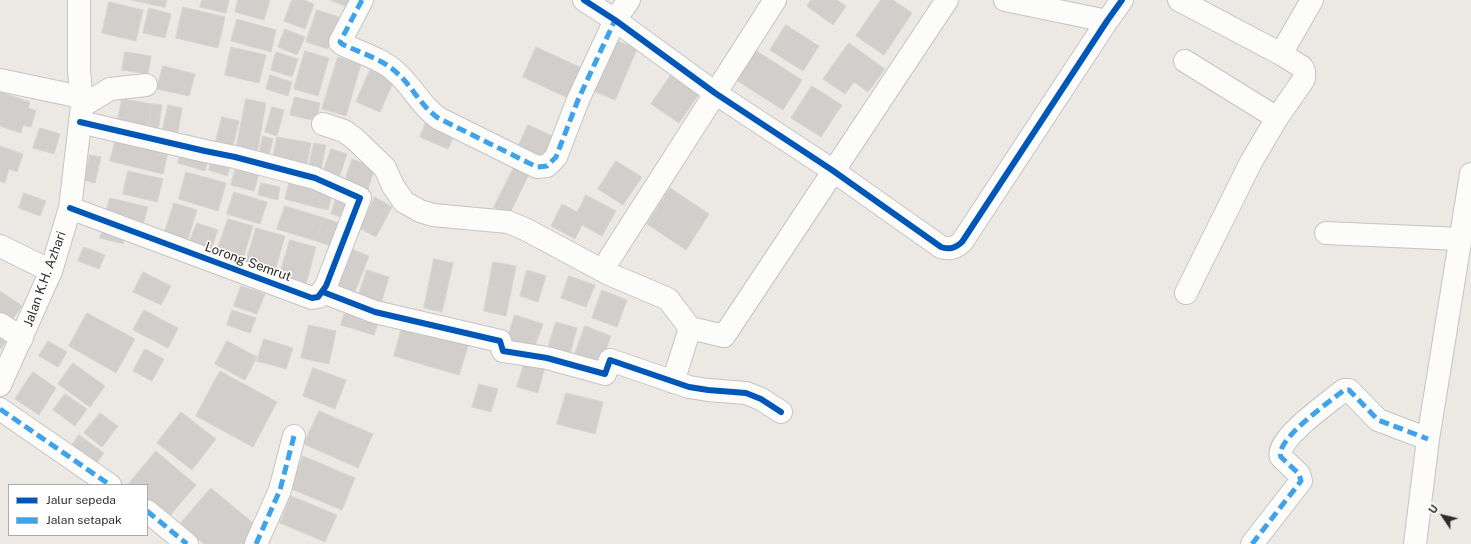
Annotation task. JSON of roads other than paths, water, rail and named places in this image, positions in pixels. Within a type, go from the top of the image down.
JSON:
[{"type":"street","points":[[362,0],[340,42],[342,44],[387,65],[398,73],[427,110],[438,118],[537,167],[542,168],[548,166],[556,157],[578,100],[615,20],[629,0]]},
{"type":"street","points":[[584,0],[615,20],[715,93],[832,170],[941,247],[948,249],[956,248],[962,242],[1122,0]]},
{"type":"street","points":[[610,258],[775,0]]},
{"type":"street","points":[[323,124],[344,131],[360,144],[385,168],[393,186],[404,202],[420,211],[433,215],[508,222],[525,229],[609,274],[668,299],[690,328],[724,336],[832,170],[946,0]]},
{"type":"street","points":[[1005,0],[1107,21]]},
{"type":"street","points":[[1180,0],[1281,54],[1302,68],[1305,74],[1304,79],[1277,118],[1251,162],[1186,293]]},
{"type":"street","points":[[1281,54],[1312,0]]},
{"type":"street","name":"Jalan K.H. Azhari","points":[[0,385],[51,271],[70,208],[81,108],[79,70],[79,10]]},
{"type":"street","points":[[1185,61],[1277,118]]},
{"type":"street","points":[[0,80],[81,108],[242,159],[314,178],[360,198],[323,292],[375,312],[500,341],[503,350],[546,358],[605,374],[610,360],[673,382],[708,390],[746,394],[761,399],[781,412]]},
{"type":"street","points":[[81,108],[110,89],[146,85]]},
{"type":"street","points":[[1416,544],[1428,439],[1471,174]]},
{"type":"street","name":"Lorong Semrut","points":[[70,208],[312,298],[318,297],[323,292]]},
{"type":"street","points":[[1326,233],[1460,239]]},
{"type":"street","points":[[0,246],[51,271]]},
{"type":"street","points":[[0,324],[22,338]]},
{"type":"street","points":[[673,382],[690,328]]},
{"type":"street","points":[[1252,544],[1301,481],[1298,474],[1281,457],[1279,453],[1281,448],[1293,432],[1344,390],[1349,390],[1378,420],[1428,439]]},
{"type":"street","points":[[0,409],[109,484]]},
{"type":"street","points":[[256,544],[280,490],[294,436]]},
{"type":"street","points":[[148,512],[187,544]]}]
